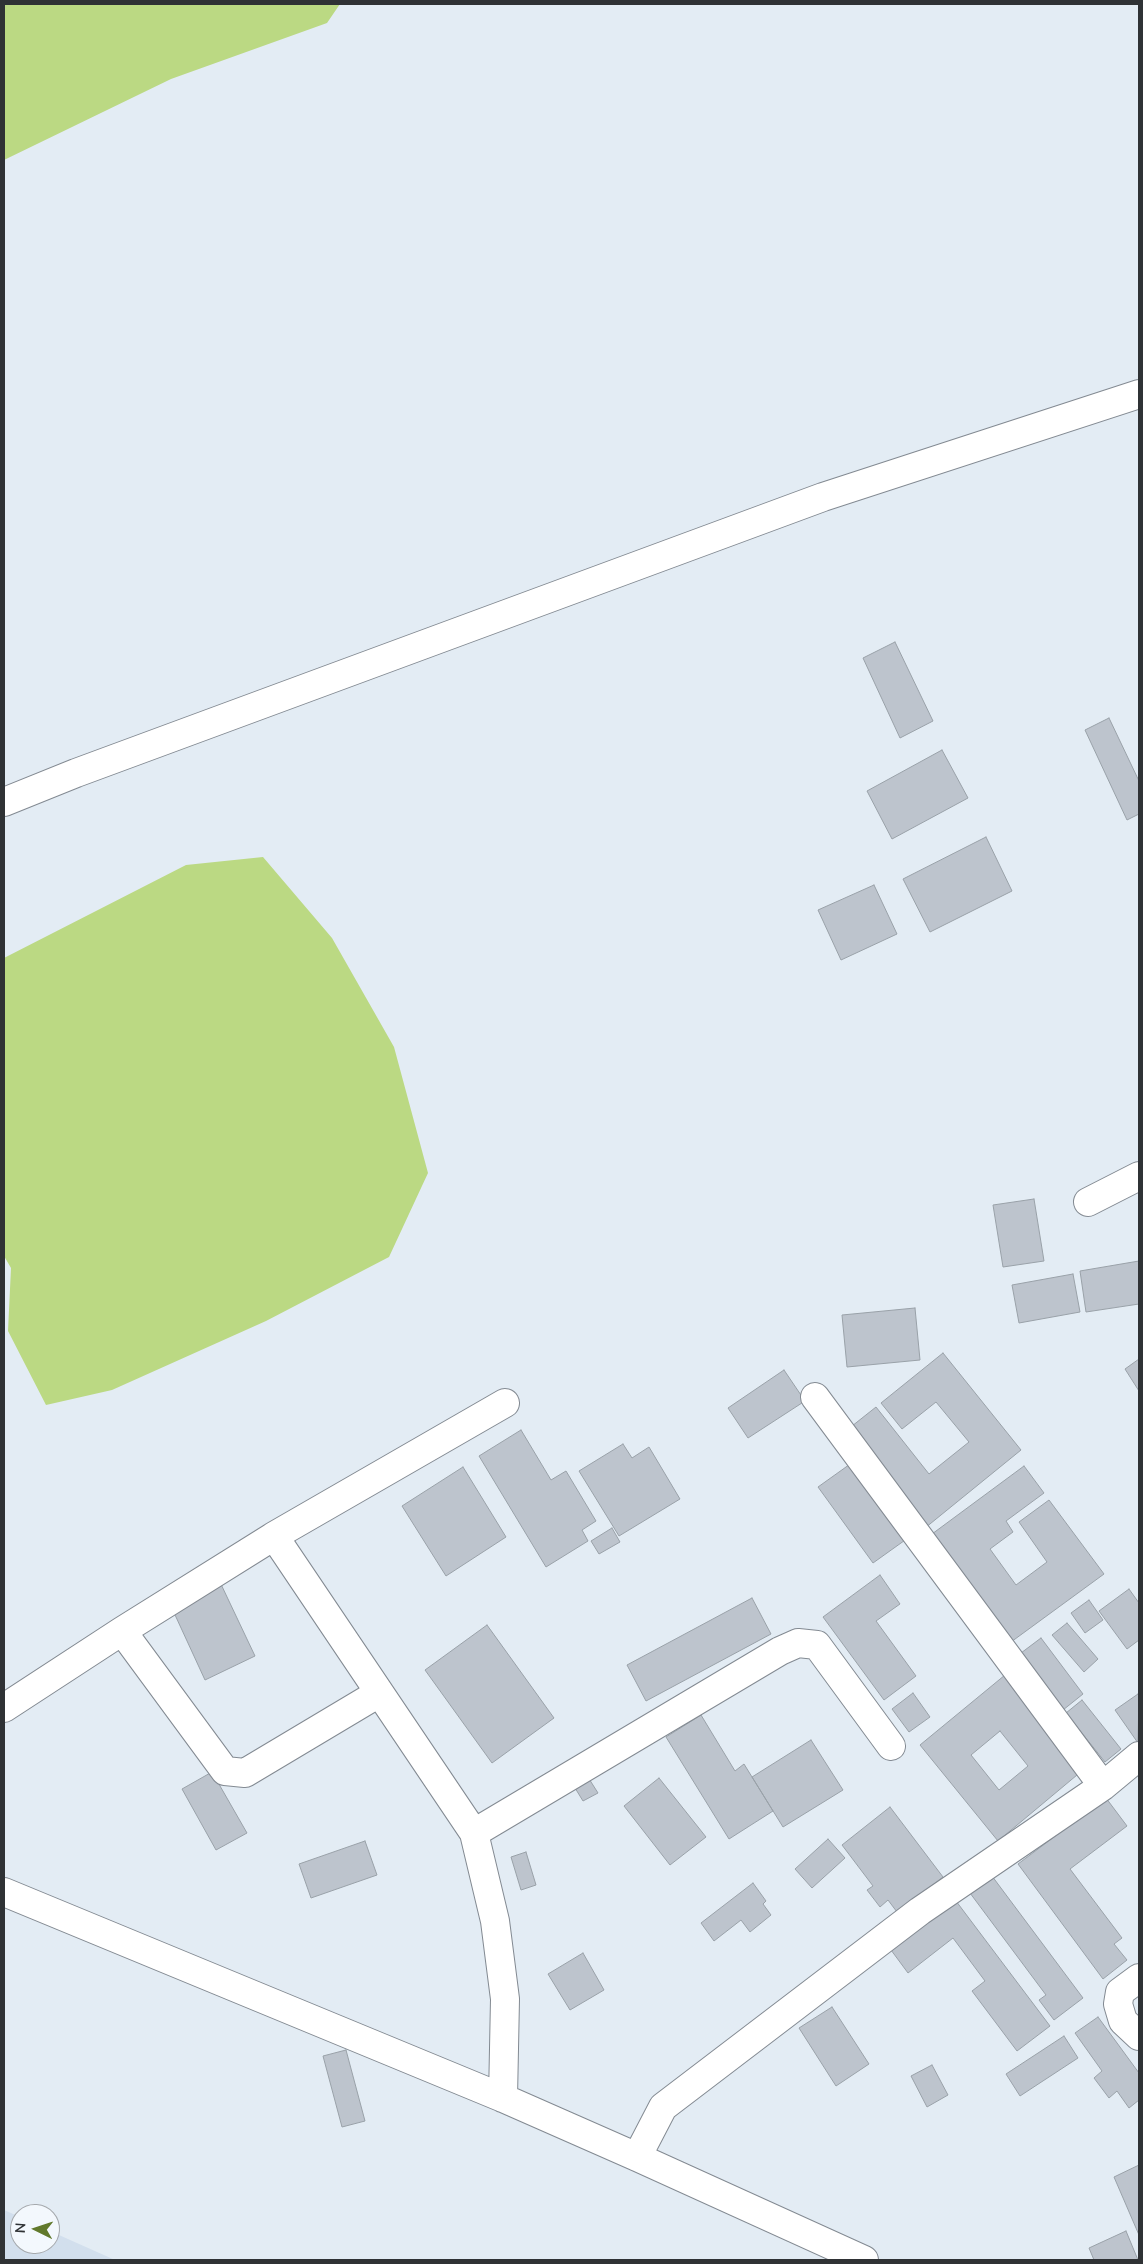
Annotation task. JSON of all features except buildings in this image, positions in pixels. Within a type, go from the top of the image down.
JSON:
[{"type":"street","points":[[4,802],[76,772],[823,497],[1139,394]]},
{"type":"street","points":[[1088,1202],[1139,1176]]},
{"type":"street","points":[[815,1397],[1103,1786]]},
{"type":"street","points":[[4,1708],[122,1631],[274,1536],[505,1403]]},
{"type":"street","points":[[274,1536],[474,1833],[495,1921],[505,1998],[503,2098]]},
{"type":"street","points":[[122,1631],[225,1771],[245,1773],[379,1693]]},
{"type":"street","points":[[474,1833],[780,1651],[798,1643],[817,1645],[891,1746]]},
{"type":"street","points":[[637,2157],[663,2107],[920,1912],[1103,1786],[1139,1756]]},
{"type":"street","points":[[4,1892],[503,2098],[864,2260]]},
{"type":"street","points":[[1139,1978],[1120,1992],[1118,2004],[1123,2021],[1139,2036]]},
{"type":"shaded area","points":[[4,2210],[10,2213],[10,2254],[60,2254],[60,2235],[115,2260],[4,2260]]},
{"type":"green space","points":[[4,4],[340,4],[327,23],[171,79],[4,160]]},
{"type":"green space","points":[[263,857],[332,938],[394,1047],[428,1173],[389,1257],[266,1321],[112,1390],[46,1405],[8,1331],[11,1268],[4,1256],[4,958],[186,865]]}]
